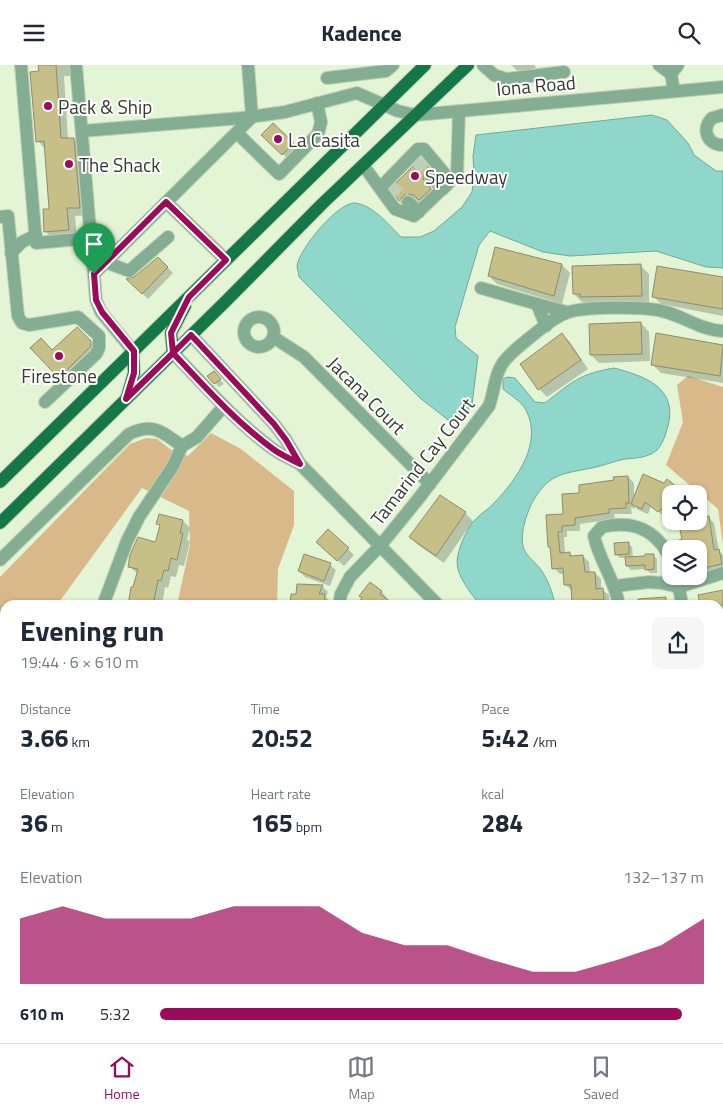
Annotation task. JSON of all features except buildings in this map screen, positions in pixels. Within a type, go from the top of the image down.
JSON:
[{"type":"main road","points":[[0,482],[425,65]]},
{"type":"main road","points":[[0,523],[363,165],[468,65]]},
{"type":"main road","points":[[173,353],[171,333],[189,297]]},
{"type":"main road","points":[[126,399],[134,373],[134,351]]},
{"type":"street","points":[[21,65],[36,243],[91,238]]},
{"type":"street","points":[[76,65],[96,300],[102,312],[134,351]]},
{"type":"street","points":[[94,274],[252,117],[248,65]]},
{"type":"street","points":[[327,77],[386,71],[393,65]]},
{"type":"street","points":[[483,65],[494,75],[506,79],[555,70]]},
{"type":"street","points":[[659,65],[675,69],[674,91]]},
{"type":"street","name":"Iona Road","points":[[82,131],[252,117],[285,112],[357,93],[398,111],[416,115],[723,87]]},
{"type":"street","points":[[237,133],[279,173],[318,135],[321,122],[317,103]]},
{"type":"street","points":[[363,165],[385,185],[395,209],[414,216],[457,175],[459,111]]},
{"type":"street","points":[[723,115],[712,118],[706,130],[709,139],[713,143],[723,145]]},
{"type":"street","points":[[385,185],[413,158],[418,149],[424,149],[444,173],[444,187]]},
{"type":"street","points":[[431,177],[444,187]]},
{"type":"street","points":[[166,202],[226,260]]},
{"type":"street","points":[[408,202],[419,212]]},
{"type":"street","points":[[0,217],[8,216],[18,317],[22,323],[29,325],[78,317],[99,336],[99,348],[96,354],[45,403]]},
{"type":"street","points":[[11,253],[22,242],[36,235]]},
{"type":"street","points":[[105,262],[128,271],[168,237]]},
{"type":"street","name":"Tamarind Cay Court","points":[[481,287],[567,312],[592,309],[634,308],[658,310],[707,329],[723,331]]},
{"type":"street","points":[[537,304],[546,325]]},
{"type":"street","points":[[88,325],[102,312]]},
{"type":"street","name":"Tamarind Cay Court","points":[[340,600],[350,577],[380,546],[489,406],[497,374],[502,364],[546,325],[567,312]]},
{"type":"street","points":[[191,335],[274,424],[300,464],[433,600]]},
{"type":"street","name":"Jacana Court","points":[[273,337],[304,357],[430,484]]},
{"type":"street","points":[[173,353],[224,406],[275,450],[300,464]]},
{"type":"street","points":[[105,600],[127,541],[173,466],[182,446],[196,437],[224,406]]},
{"type":"street","points":[[0,560],[129,434],[139,429],[150,428],[163,432],[182,446]]},
{"type":"street","points":[[618,600],[615,586],[594,536],[602,527],[627,524],[639,527],[656,538],[662,545]]},
{"type":"street","points":[[707,576],[723,573]]},
{"type":"street","points":[[615,586],[649,582],[662,583]]},
{"type":"street","points":[[679,585],[681,600]]},
{"type":"shaded area","points":[[688,376],[723,387],[723,544],[718,509],[707,500],[707,485],[690,485],[666,465],[683,422],[677,385]]},
{"type":"shaded area","points":[[211,433],[241,449],[294,491],[294,525],[278,569],[277,600],[178,600],[190,545],[189,511],[142,488],[61,600],[0,600],[0,577],[130,444],[146,438],[157,439],[170,449],[188,456]]},
{"type":"water","points":[[652,115],[667,120],[688,143],[694,155],[716,171],[723,171],[723,268],[706,267],[656,251],[570,256],[543,252],[490,231],[479,245],[455,327],[456,338],[478,356],[472,405],[456,423],[452,423],[420,398],[299,277],[297,266],[299,258],[312,238],[330,218],[348,205],[355,203],[368,207],[401,237],[420,237],[434,231],[462,207],[472,192],[473,156],[476,135]]},
{"type":"water","points":[[614,368],[636,375],[656,385],[663,393],[668,402],[670,413],[668,426],[661,445],[653,453],[646,456],[563,474],[549,481],[537,495],[525,520],[522,541],[526,553],[546,578],[554,600],[476,600],[459,573],[457,562],[459,552],[472,523],[512,483],[525,460],[531,435],[530,422],[526,410],[519,401],[503,389],[503,379],[507,377],[515,378],[535,402],[545,403],[576,380],[602,370]]},
{"type":"tunnel","points":[[416,160],[431,177]]},
{"type":"tunnel","points":[[390,185],[408,202]]},
{"type":"place","name":"Pack & Ship","points":[[48,106]]},
{"type":"place","name":"La Casita","points":[[278,139]]},
{"type":"place","name":"The Shack","points":[[69,164]]},
{"type":"place","name":"Speedway","points":[[415,176]]},
{"type":"place","name":"Firestone","points":[[59,356]]},
{"type":"route","points":[[94,274],[96,300],[102,312],[134,351],[134,373],[126,399],[173,353],[212,395],[264,442],[300,464],[274,424],[191,335],[173,353],[171,333],[189,297],[226,260],[166,202],[94,274]]}]
